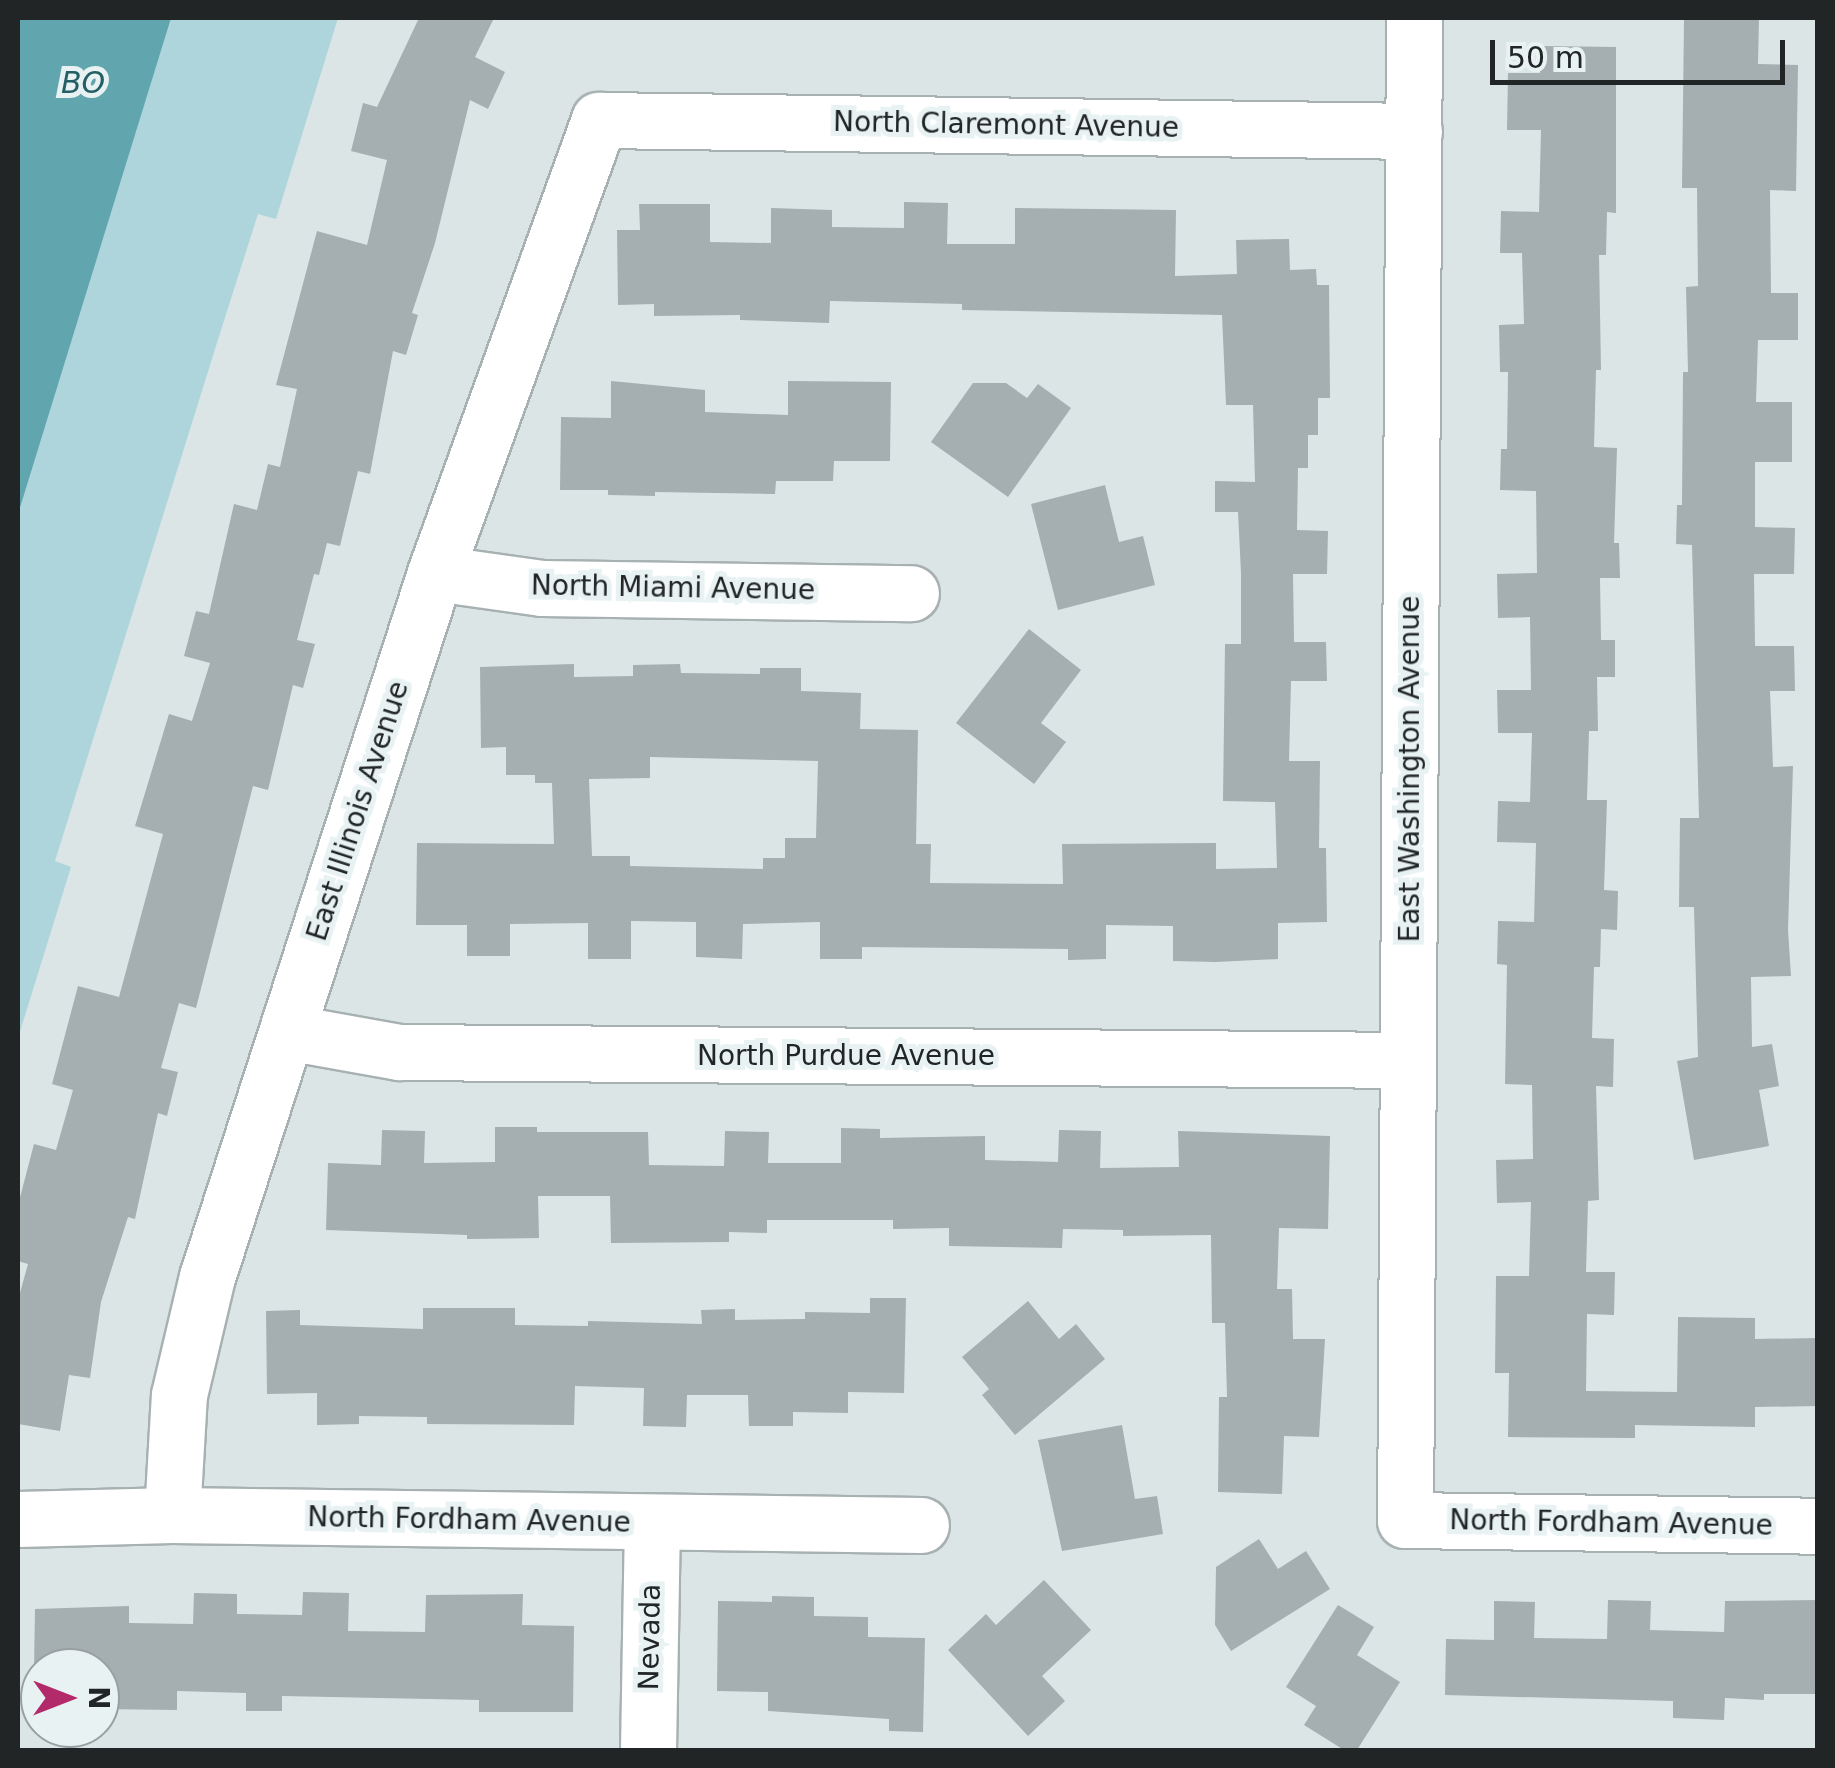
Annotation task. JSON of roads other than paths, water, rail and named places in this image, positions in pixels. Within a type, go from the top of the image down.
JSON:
[{"type":"street","name":"East Washington Avenue","points":[[1405,1520],[1414,18]]},
{"type":"street","name":"North Claremont Avenue","points":[[599,120],[1414,131]]},
{"type":"street","name":"East Illinois Avenue","points":[[172,1514],[179,1395],[199,1310],[435,573],[599,120]]},
{"type":"street","name":"North Miami Avenue","points":[[435,573],[542,588],[911,593]]},
{"type":"street","name":"North Purdue Avenue","points":[[287,1032],[398,1052],[1408,1060]]},
{"type":"street","name":"North Fordham Avenue","points":[[18,1519],[172,1514],[920,1525]]},
{"type":"street","name":"North Fordham Avenue","points":[[1405,1520],[1818,1526]]},
{"type":"street","name":"Nevada","points":[[648,1750],[652,1524]]},
{"type":"water","name":"BO","points":[[18,18],[171,18],[18,514]]}]
